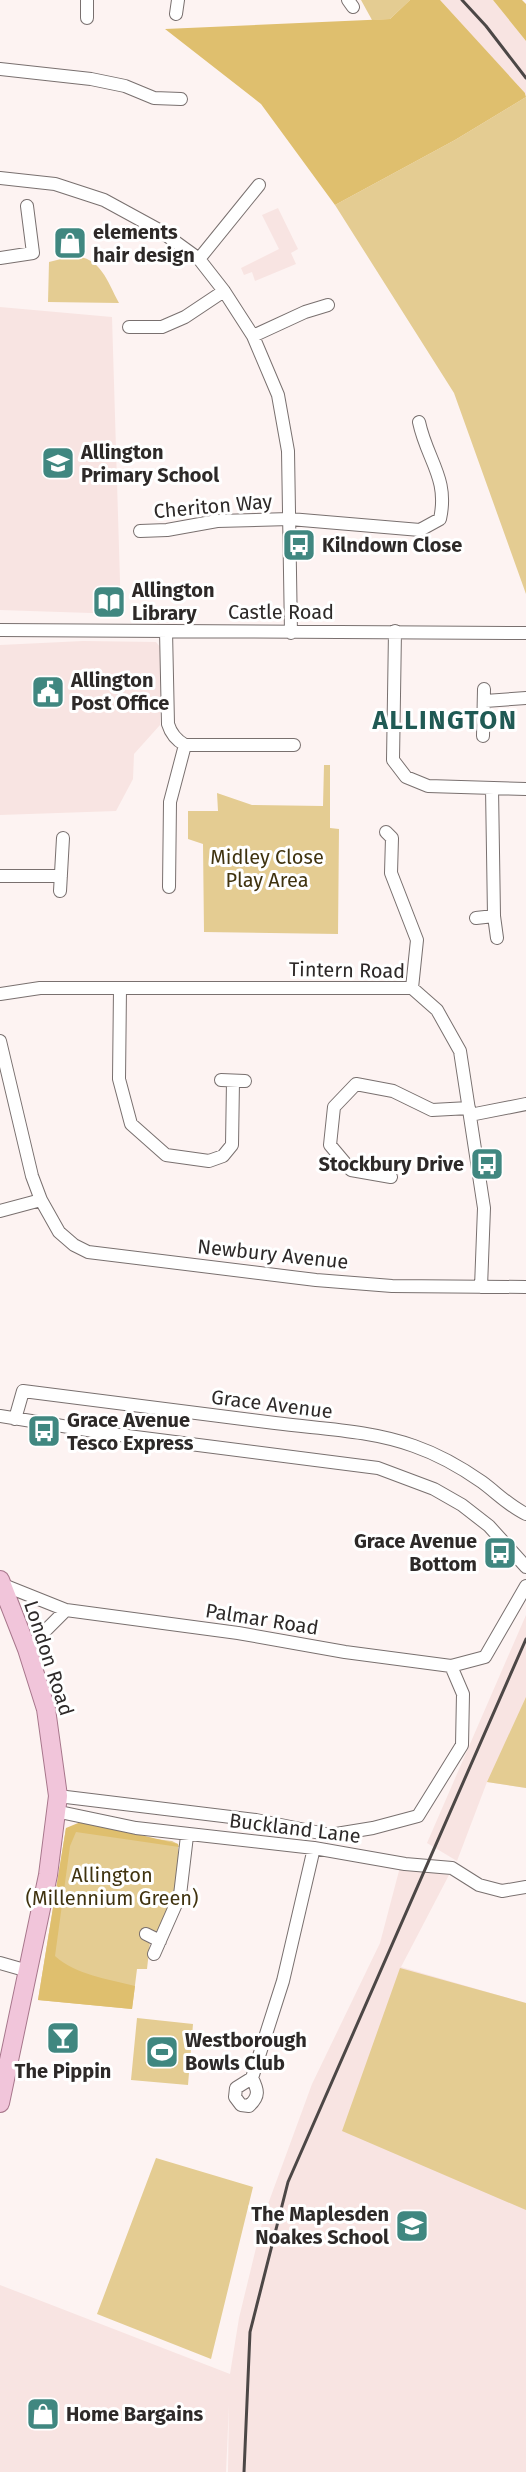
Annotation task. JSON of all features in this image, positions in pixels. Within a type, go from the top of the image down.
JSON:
[{"type":"main road","name":"London Road","points":[[0,2103],[3,2078],[48,1875],[56,1804],[46,1709],[27,1649],[1,1582]]},
{"type":"street","points":[[87,0],[87,18]]},
{"type":"street","points":[[176,14],[178,0]]},
{"type":"street","points":[[0,69],[91,79],[125,86],[154,98],[181,99]]},
{"type":"street","points":[[0,178],[56,184],[104,200],[159,230],[199,259],[224,291],[253,336],[278,395],[288,451],[291,633]]},
{"type":"street","points":[[199,259],[260,185]]},
{"type":"street","points":[[0,258],[33,253],[27,206]]},
{"type":"street","points":[[129,327],[162,327],[185,317],[224,291]]},
{"type":"street","points":[[253,336],[305,312],[328,305]]},
{"type":"street","points":[[290,519],[420,530],[440,519],[444,503],[442,484],[422,439],[419,422]]},
{"type":"street","name":"Cheriton Way","points":[[140,531],[167,530],[217,521],[290,519]]},
{"type":"street","name":"Castle Road","points":[[0,630],[526,633]]},
{"type":"street","points":[[166,631],[168,724],[174,736],[185,745],[294,745]]},
{"type":"street","points":[[395,632],[393,760],[406,777],[428,786],[526,789]]},
{"type":"street","points":[[483,736],[484,695],[526,698]]},
{"type":"street","points":[[169,887],[170,802],[185,745]]},
{"type":"street","points":[[492,788],[494,916],[497,938]]},
{"type":"street","points":[[386,832],[393,838],[391,873],[417,940],[412,988]]},
{"type":"street","points":[[60,891],[63,838]]},
{"type":"street","points":[[0,876],[61,876]]},
{"type":"street","points":[[476,918],[494,916]]},
{"type":"street","name":"Tintern Road","points":[[0,994],[40,988],[412,988],[437,1010],[460,1051],[484,1208],[481,1287]]},
{"type":"street","points":[[120,989],[118,1079],[131,1124],[166,1155],[209,1161],[223,1156],[232,1145],[233,1081]]},
{"type":"street","name":"Newbury Avenue","points":[[0,1041],[32,1176],[41,1200],[59,1232],[74,1245],[88,1252],[316,1280],[392,1286],[526,1287]]},
{"type":"street","points":[[391,1177],[351,1170],[330,1145],[334,1107],[356,1084],[393,1091],[432,1110],[470,1111],[526,1104]]},
{"type":"street","points":[[0,1210],[41,1200]]},
{"type":"street","name":"Grace Avenue","points":[[15,1419],[23,1391],[382,1437],[415,1446],[452,1464],[526,1514]]},
{"type":"street","points":[[0,1416],[112,1434],[378,1468],[434,1489],[462,1505],[489,1526],[526,1567]]},
{"type":"street","name":"Palmar Road","points":[[1,1582],[66,1610],[238,1633],[345,1652],[451,1666]]},
{"type":"street","points":[[451,1666],[485,1657],[526,1586]]},
{"type":"street","points":[[27,1649],[66,1610]]},
{"type":"street","name":"Buckland Lane","points":[[56,1804],[256,1820],[330,1834],[372,1828],[418,1816],[462,1745],[463,1694],[451,1666]]},
{"type":"street","name":"Buckland Lane","points":[[56,1804],[136,1828],[187,1836],[314,1848],[405,1864],[452,1869],[479,1885],[502,1891],[526,1887]]},
{"type":"street","points":[[154,1954],[180,1895],[187,1836]]},
{"type":"street","points":[[252,2078],[283,1981],[314,1848]]},
{"type":"street","points":[[146,1934],[160,1941]]},
{"type":"street","points":[[0,1963],[28,1971]]},
{"type":"shaded area","points":[[410,0],[440,0],[525,93],[526,97],[455,140],[335,205],[261,104],[165,29],[390,19]]},
{"type":"shaded area","points":[[439,0],[493,0],[526,41],[526,94]]},
{"type":"shaded area","points":[[493,0],[522,0],[526,4],[526,41]]},
{"type":"shaded area","points":[[278,208],[298,249],[291,253],[296,264],[255,281],[252,272],[244,275],[241,268],[279,249],[262,215]]},
{"type":"shaded area","name":"Allington Primary School","points":[[0,307],[112,317],[121,614],[0,610]]},
{"type":"shaded area","points":[[83,641],[156,642],[161,648],[160,725],[134,754],[133,779],[116,811],[0,815],[0,645]]},
{"type":"shaded area","points":[[526,1615],[526,1788],[487,1782],[457,1861],[427,1843]]},
{"type":"shaded area","points":[[83,1821],[178,1844],[179,1847],[76,1832],[70,1846],[55,1956],[82,1972],[135,1986],[132,2009],[38,2000],[66,1828]]},
{"type":"shaded area","name":"The Maplesden Noakes School","points":[[400,1867],[449,1875],[401,1967],[526,2003],[526,2472],[228,2472],[229,2405],[226,2472],[0,2472],[0,2285],[230,2374],[239,2318],[264,2215],[312,2084],[380,1943]]},
{"type":"green space","points":[[361,0],[410,0],[390,19],[372,20]]},
{"type":"green space","points":[[526,97],[526,594],[454,393],[335,205],[455,140]]},
{"type":"green space","points":[[73,256],[83,257],[97,266],[107,279],[119,303],[48,302],[49,262]]},
{"type":"green space","name":"Midley Close Play Area","points":[[324,765],[330,765],[330,828],[339,829],[338,934],[204,932],[203,844],[188,839],[188,811],[218,811],[217,793],[252,805],[323,806]]},
{"type":"green space","points":[[526,1697],[526,1788],[487,1782]]},
{"type":"green space","name":"Allington (Millennium Green)","points":[[66,1828],[172,1841],[178,1844],[178,1852],[181,1853],[178,1885],[160,1929],[154,1932],[150,1942],[147,1969],[137,1969],[132,2009],[38,2000]]},
{"type":"green space","points":[[400,1968],[526,2003],[526,2210],[342,2131]]},
{"type":"green space","name":"Westborough Bowls Club","points":[[137,2018],[193,2024],[188,2085],[131,2080]]},
{"type":"green space","points":[[156,2158],[253,2187],[211,2359],[97,2314]]},
{"type":"railway","points":[[462,0],[486,26],[526,78]]},
{"type":"railway","points":[[244,2472],[250,2332],[288,2182],[526,1639]]},
{"type":"place","name":"elements hair design","points":[[70,243]]},
{"type":"place","name":"Allington Primary School","points":[[58,463]]},
{"type":"place","name":"Kilndown Close","points":[[299,545]]},
{"type":"place","name":"Allington Library","points":[[109,602]]},
{"type":"place","name":"Allington Post Office","points":[[48,692]]},
{"type":"place","name":"Stockbury Drive","points":[[487,1164]]},
{"type":"place","name":"Grace Avenue Tesco Express","points":[[44,1431]]},
{"type":"place","name":"Grace Avenue Bottom","points":[[500,1553]]},
{"type":"place","name":"The Pippin","points":[[63,2038]]},
{"type":"place","name":"Westborough Bowls Club","points":[[162,2052]]},
{"type":"place","name":"The Maplesden Noakes School","points":[[412,2226]]},
{"type":"place","name":"Home Bargains","points":[[43,2414]]},
{"type":"district","name":"ALLINGTON","points":[[445,720]]}]
